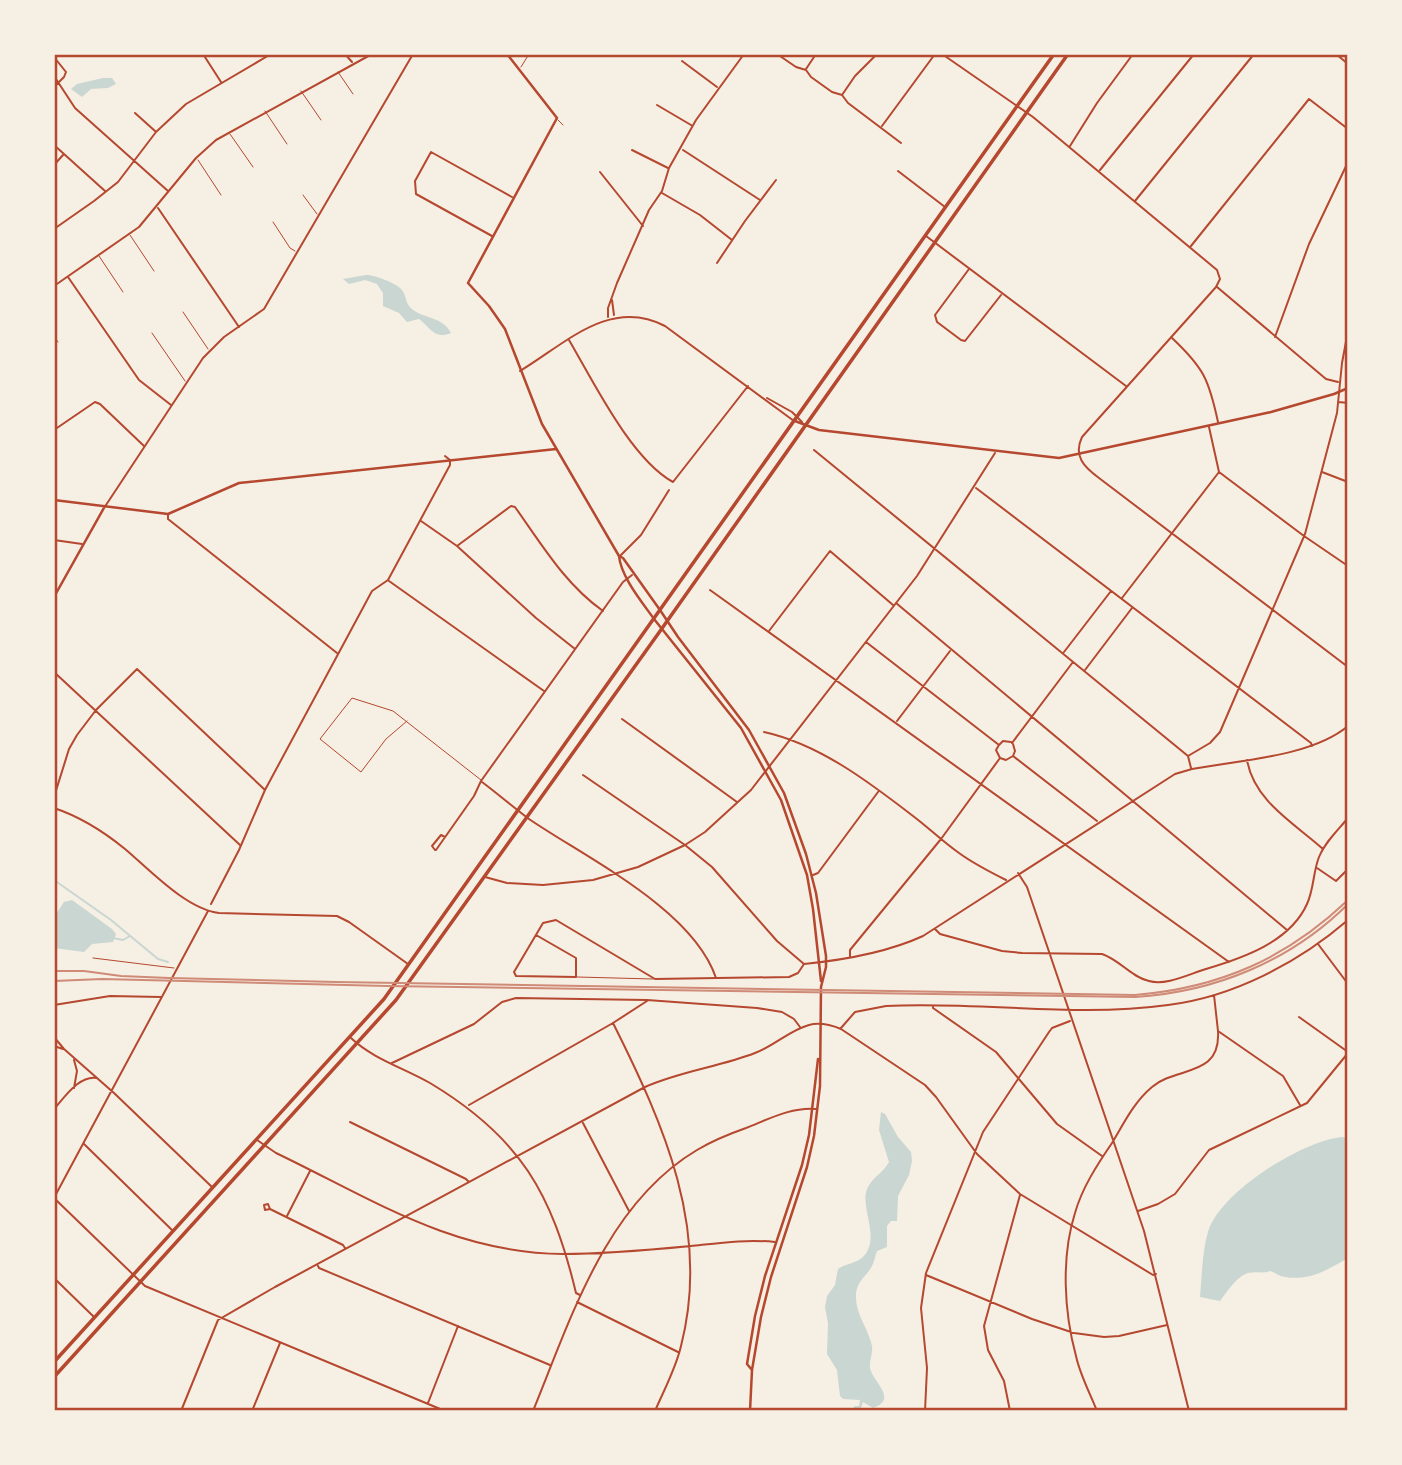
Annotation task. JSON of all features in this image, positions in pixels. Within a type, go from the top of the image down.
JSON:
[{"type":"main road","points":[[508,54],[557,118],[468,282],[505,329],[533,406],[619,556],[635,573],[667,621],[749,730],[770,765],[796,821],[812,876],[826,962],[822,984],[819,1057],[821,1066],[817,1109],[807,1167],[771,1277],[758,1329],[750,1411]]},
{"type":"main road","points":[[54,1362],[384,999],[1054,54]]},
{"type":"main road","points":[[54,1377],[357,1044],[417,973],[1068,54]]},
{"type":"main road","points":[[796,419],[819,430],[1052,458],[1271,412],[1348,388]]},
{"type":"main road","points":[[54,500],[168,514],[239,483],[556,449]]},
{"type":"main road","points":[[54,597],[105,506]]},
{"type":"main road","points":[[619,556],[628,578],[654,619],[729,713],[766,771],[786,811],[804,863],[813,909],[822,984]]},
{"type":"main road","points":[[752,1370],[747,1364],[755,1316],[802,1165],[819,1057]]},
{"type":"street","points":[[203,54],[221,82]]},
{"type":"street","points":[[54,229],[106,192],[134,162],[156,132],[186,104],[271,54]]},
{"type":"street","points":[[345,54],[353,63]]},
{"type":"street","points":[[54,286],[130,235],[157,207],[196,158],[229,132],[372,54]]},
{"type":"street","points":[[105,506],[210,351],[264,309],[413,54]]},
{"type":"street","points":[[609,318],[608,308],[618,278],[669,168],[684,145],[692,126],[744,54]]},
{"type":"street","points":[[777,54],[796,67],[806,70],[822,85],[842,95],[848,103],[901,143]]},
{"type":"street","points":[[806,70],[817,54]]},
{"type":"street","points":[[842,95],[855,76],[877,54]]},
{"type":"street","points":[[881,128],[935,54]]},
{"type":"street","points":[[942,54],[1028,113],[1218,271],[1220,279],[1216,287],[1082,437],[1078,445],[1079,454],[1086,468],[1348,667]]},
{"type":"street","points":[[1069,147],[1133,54]]},
{"type":"street","points":[[1099,171],[1194,54]]},
{"type":"street","points":[[1135,201],[1254,54]]},
{"type":"street","points":[[1336,54],[1348,64]]},
{"type":"street","points":[[54,57],[66,70],[66,75],[54,87]]},
{"type":"street","points":[[682,61],[718,88]]},
{"type":"street","points":[[54,76],[75,108],[169,191]]},
{"type":"street","points":[[1190,247],[1310,99],[1348,129]]},
{"type":"street","points":[[657,105],[692,126]]},
{"type":"street","points":[[135,113],[156,132]]},
{"type":"street","points":[[54,145],[106,192]]},
{"type":"street","points":[[680,152],[684,145]]},
{"type":"street","points":[[632,150],[669,168]]},
{"type":"street","points":[[683,150],[761,201]]},
{"type":"street","points":[[492,236],[416,194],[415,181],[431,152],[513,197]]},
{"type":"street","points":[[54,165],[64,154]]},
{"type":"street","points":[[1275,337],[1309,244],[1348,162]]},
{"type":"street","points":[[898,171],[946,207]]},
{"type":"street","points":[[600,172],[643,226]]},
{"type":"street","points":[[717,263],[776,180]]},
{"type":"street","points":[[657,196],[662,187]]},
{"type":"street","points":[[661,192],[700,215],[733,241]]},
{"type":"street","points":[[157,207],[239,327]]},
{"type":"street","points":[[926,236],[1126,387]]},
{"type":"street","points":[[970,268],[934,317],[937,322],[965,341],[1003,293]]},
{"type":"street","points":[[68,277],[139,380],[172,406]]},
{"type":"street","points":[[1216,287],[1326,379],[1339,382]]},
{"type":"street","points":[[612,299],[614,317]]},
{"type":"street","points":[[520,370],[609,318],[636,316],[655,321],[796,419]]},
{"type":"street","points":[[1188,756],[1214,739],[1304,536],[1338,402],[1348,331]]},
{"type":"street","points":[[1171,337],[1192,356],[1202,371],[1210,387],[1219,423]]},
{"type":"street","points":[[569,341],[624,433],[659,471],[673,482],[748,385]]},
{"type":"street","points":[[762,396],[796,419]]},
{"type":"street","points":[[54,430],[95,402],[144,447]]},
{"type":"street","points":[[1338,402],[1348,403]]},
{"type":"street","points":[[1208,425],[1219,472],[1348,566]]},
{"type":"street","points":[[814,450],[1188,756],[1192,769]]},
{"type":"street","points":[[485,877],[507,883],[543,885],[582,882],[638,867],[685,845],[705,832],[738,803],[766,771],[895,604],[935,548],[995,456],[995,452]]},
{"type":"street","points":[[211,904],[241,846],[265,790],[372,591],[388,580],[450,465],[450,460],[445,456]]},
{"type":"street","points":[[1321,471],[1348,482]]},
{"type":"street","points":[[1122,599],[1219,472]]},
{"type":"street","points":[[975,487],[1239,687],[1312,746]]},
{"type":"street","points":[[619,556],[641,535],[668,490]]},
{"type":"street","points":[[457,546],[511,506],[515,507],[563,575],[603,611]]},
{"type":"street","points":[[168,514],[168,519],[338,654]]},
{"type":"street","points":[[420,521],[457,546],[536,618],[575,649]]},
{"type":"street","points":[[54,540],[83,544]]},
{"type":"street","points":[[768,632],[831,551],[1287,930]]},
{"type":"street","points":[[445,837],[481,781],[575,649],[628,578],[635,573]]},
{"type":"street","points":[[388,580],[545,692]]},
{"type":"street","points":[[710,590],[1229,962]]},
{"type":"street","points":[[1064,653],[1111,591]]},
{"type":"street","points":[[1085,670],[1133,607]]},
{"type":"street","points":[[866,642],[999,744]]},
{"type":"street","points":[[895,723],[951,650]]},
{"type":"street","points":[[1012,743],[1073,661]]},
{"type":"street","points":[[54,797],[69,749],[77,735],[96,710],[137,669],[265,790]]},
{"type":"street","points":[[54,672],[241,846]]},
{"type":"street","points":[[622,719],[738,803]]},
{"type":"street","points":[[536,934],[576,958],[576,977],[516,976],[514,972],[542,923],[556,920],[655,979],[789,977],[798,973],[804,964],[850,958],[898,946],[935,929],[1166,778],[1192,769],[1312,746],[1333,737],[1348,726]]},
{"type":"street","points":[[764,732],[790,739],[828,757],[879,791],[960,854],[1007,881]]},
{"type":"street","points":[[1006,741],[1012,743],[1015,748],[1013,756],[1006,760],[1000,758],[996,750],[999,744],[1006,741]]},
{"type":"street","points":[[1013,756],[1098,821]]},
{"type":"street","points":[[850,958],[850,950],[941,839],[1000,758]]},
{"type":"street","points":[[1247,759],[1251,778],[1264,798],[1323,849]]},
{"type":"street","points":[[583,775],[685,845],[712,867],[778,941],[804,964]]},
{"type":"street","points":[[481,781],[527,817],[658,904],[702,952],[716,979]]},
{"type":"street","points":[[812,876],[818,873],[879,791]]},
{"type":"street","points":[[54,808],[84,819],[126,849],[175,891],[208,910],[219,913],[337,916],[409,965]]},
{"type":"street","points":[[935,929],[940,934],[982,947],[1012,952],[1102,954],[1112,957],[1145,980],[1156,982],[1229,962],[1262,948],[1287,930],[1307,904],[1323,849],[1348,818]]},
{"type":"street","points":[[1316,867],[1336,881],[1348,869]]},
{"type":"street","points":[[1018,873],[1027,887],[1137,1212],[1156,1274],[1189,1411]]},
{"type":"street","points":[[208,910],[54,1198],[141,1282],[445,1411]]},
{"type":"street","points":[[841,1029],[852,1014],[865,1008],[933,1005],[1068,1009],[1149,1007],[1214,995],[1259,977],[1318,944],[1348,920]]},
{"type":"street","points":[[1318,944],[1348,984]]},
{"type":"street","points":[[1097,1411],[1076,1357],[1071,1332],[1067,1279],[1071,1226],[1080,1198],[1136,1103],[1153,1085],[1171,1076],[1200,1068],[1207,1063],[1217,1047],[1219,1031],[1214,995]]},
{"type":"street","points":[[54,1005],[110,996],[162,997]]},
{"type":"street","points":[[392,1063],[474,1024],[508,999],[530,997],[647,1000],[776,1010],[790,1016],[801,1028]]},
{"type":"street","points":[[468,1107],[613,1023],[647,1000]]},
{"type":"street","points":[[933,1005],[933,1008],[996,1052],[1057,1124],[1103,1156]]},
{"type":"street","points":[[1137,1212],[1175,1194],[1209,1150],[1310,1100],[1348,1053],[1299,1017]]},
{"type":"street","points":[[925,1411],[927,1368],[920,1308],[925,1275],[983,1132],[1052,1028],[1072,1021]]},
{"type":"street","points":[[613,1023],[645,1087],[675,1166],[685,1205],[691,1246],[689,1300],[679,1353],[656,1411]]},
{"type":"street","points":[[181,1411],[218,1320],[645,1087],[679,1073],[759,1052],[801,1028],[820,1024],[841,1029],[925,1086],[936,1097],[974,1151],[1020,1194],[1153,1275],[1156,1274]]},
{"type":"street","points":[[1219,1031],[1283,1076],[1300,1106]]},
{"type":"street","points":[[54,1037],[74,1059],[111,1090],[213,1188]]},
{"type":"street","points":[[350,1037],[357,1044],[425,1080],[468,1107],[494,1129],[519,1156],[549,1206],[567,1254],[576,1293],[580,1295]]},
{"type":"street","points":[[54,1045],[64,1049]]},
{"type":"street","points":[[74,1059],[77,1071],[74,1089]]},
{"type":"street","points":[[54,1109],[86,1078],[98,1079]]},
{"type":"street","points":[[533,1411],[580,1295],[601,1253],[630,1211],[675,1166],[698,1149],[794,1109],[817,1109]]},
{"type":"street","points":[[582,1121],[630,1211]]},
{"type":"street","points":[[350,1122],[466,1179],[469,1183]]},
{"type":"street","points":[[257,1140],[310,1170],[438,1232],[488,1246],[567,1254],[730,1241],[776,1242]]},
{"type":"street","points":[[83,1143],[173,1231]]},
{"type":"street","points":[[287,1217],[310,1170]]},
{"type":"street","points":[[1010,1411],[1004,1381],[986,1342],[984,1325],[1020,1194]]},
{"type":"street","points":[[270,1209],[343,1245],[345,1249]]},
{"type":"street","points":[[317,1265],[551,1365]]},
{"type":"street","points":[[925,1275],[1071,1332],[1104,1337],[1119,1336],[1168,1324]]},
{"type":"street","points":[[54,1278],[94,1318]]},
{"type":"street","points":[[577,1303],[679,1353]]},
{"type":"street","points":[[428,1404],[458,1326]]},
{"type":"street","points":[[252,1411],[280,1342]]},
{"type":"lane","points":[[519,69],[529,54]]},
{"type":"lane","points":[[338,72],[353,94]]},
{"type":"lane","points":[[302,91],[321,120]]},
{"type":"lane","points":[[265,111],[287,144]]},
{"type":"lane","points":[[557,118],[564,125]]},
{"type":"lane","points":[[229,132],[253,167]]},
{"type":"lane","points":[[196,158],[221,195]]},
{"type":"lane","points":[[303,195],[319,215]]},
{"type":"lane","points":[[273,222],[290,248],[297,253]]},
{"type":"lane","points":[[130,235],[154,271]]},
{"type":"lane","points":[[99,256],[123,292]]},
{"type":"lane","points":[[183,313],[210,351]]},
{"type":"lane","points":[[152,333],[187,383]]},
{"type":"lane","points":[[54,336],[58,342]]},
{"type":"lane","points":[[407,721],[386,739],[361,772],[320,739],[354,697],[368,705],[393,712],[407,721],[481,781]]},
{"type":"lane","points":[[93,958],[176,970]]},
{"type":"lane","points":[[576,977],[655,979]]},
{"type":"shaded area","points":[[112,78],[116,84],[108,88],[91,89],[82,97],[71,89],[77,84]]},
{"type":"shaded area","points":[[366,275],[399,287],[413,310],[444,324],[451,333],[436,334],[419,319],[407,322],[399,313],[383,306],[383,293],[377,284],[365,280],[349,284],[343,279]]},
{"type":"shaded area","points":[[72,900],[112,929],[116,934],[113,942],[92,944],[84,952],[54,948],[54,917],[64,902]]},
{"type":"shaded area","points":[[881,1112],[911,1152],[912,1161],[909,1175],[898,1196],[897,1221],[891,1221],[887,1226],[887,1247],[877,1251],[856,1294],[858,1308],[872,1346],[870,1368],[882,1390],[884,1400],[873,1408],[863,1402],[861,1408],[867,1411],[851,1411],[855,1406],[859,1406],[860,1400],[843,1399],[840,1396],[837,1370],[827,1354],[828,1323],[825,1307],[827,1296],[835,1285],[838,1269],[863,1257],[868,1249],[870,1231],[866,1194],[870,1183],[889,1162],[879,1130]]},
{"type":"shaded area","points":[[1348,1138],[1348,1258],[1310,1276],[1283,1277],[1270,1271],[1248,1273],[1236,1281],[1220,1301],[1200,1297],[1208,1232],[1228,1201],[1245,1185],[1285,1158],[1325,1141]]},
{"type":"waterway","points":[[54,880],[111,920],[158,959],[168,962]]},
{"type":"waterway","points":[[113,938],[123,940],[130,936]]},
{"type":"tram line","points":[[54,981],[102,979],[1135,997],[1194,988],[1250,970],[1302,942],[1348,904]]},
{"type":"railway","points":[[54,971],[169,978],[336,982],[1135,995],[1195,986],[1250,967],[1300,939],[1348,900]]}]
